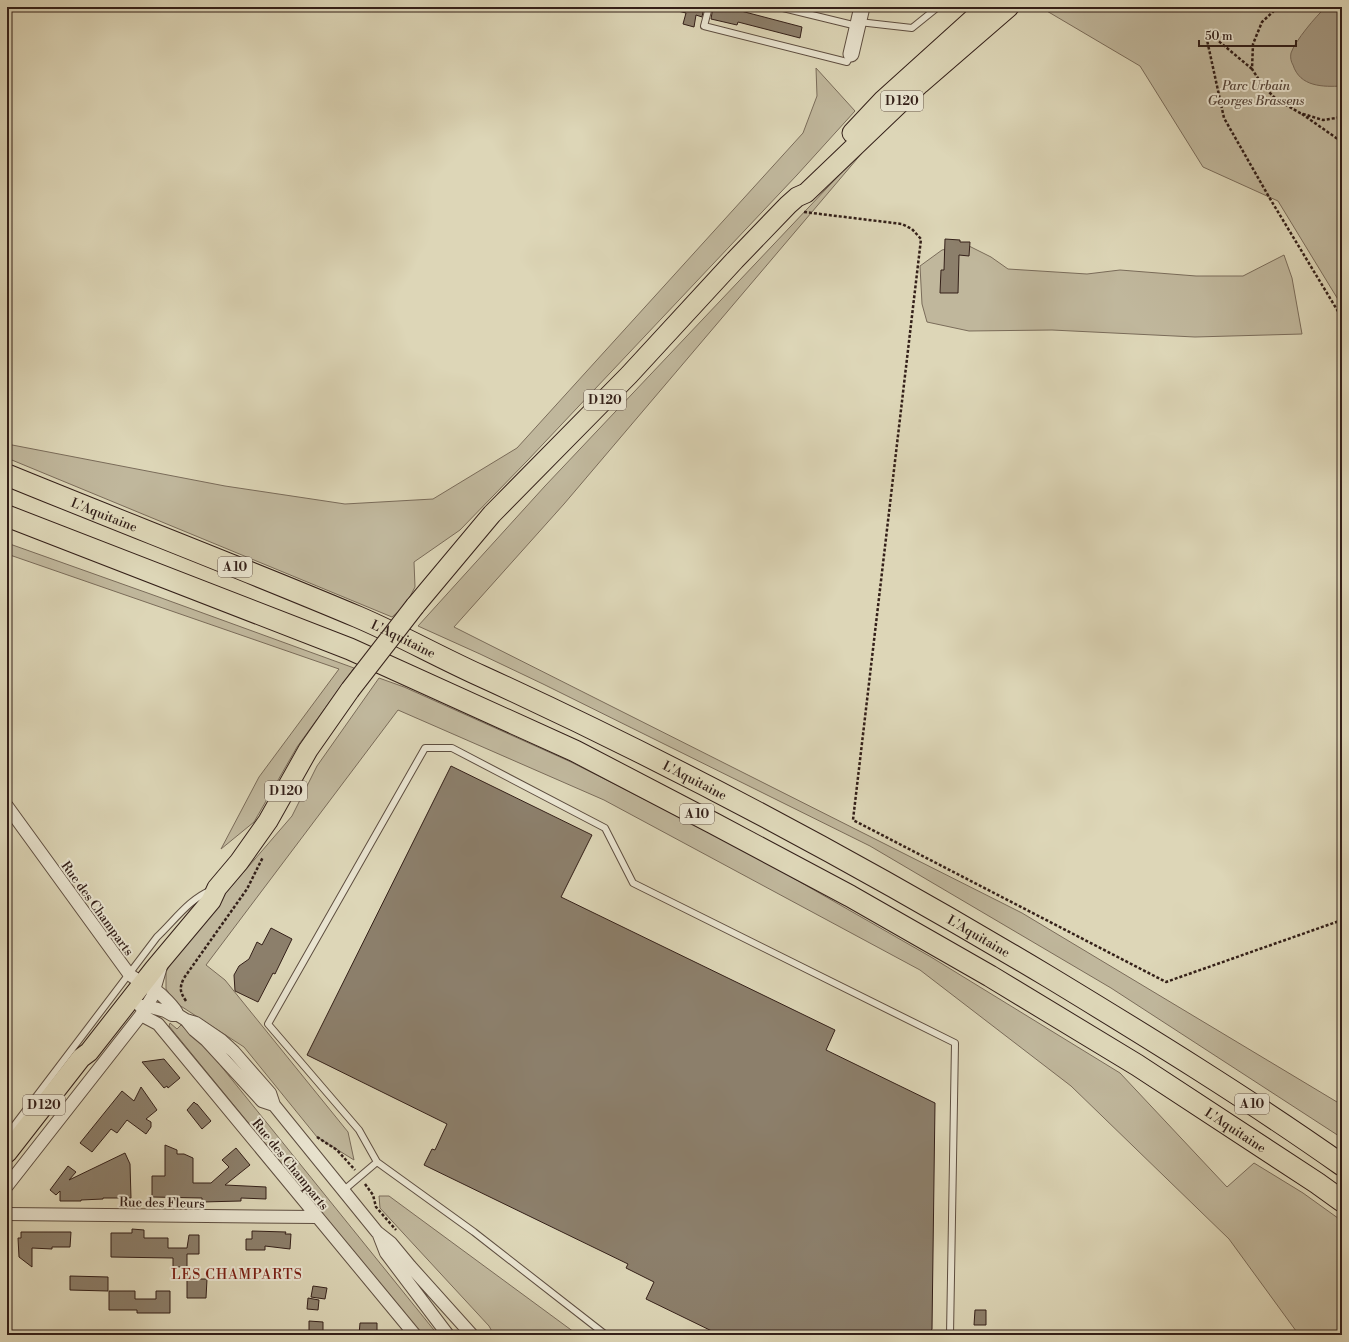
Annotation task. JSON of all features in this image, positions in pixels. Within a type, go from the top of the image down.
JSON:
[{"type":"highway","name":"L'Aquitaine","points":[[7,475],[362,619],[563,714],[693,778],[913,897],[1006,952],[1169,1050],[1342,1165]]},
{"type":"highway","name":"L'Aquitaine","points":[[7,516],[350,649],[575,751],[850,896],[990,976],[1137,1066],[1317,1183],[1342,1201]]},
{"type":"main road","name":"D 120","points":[[793,201],[801,185],[883,100],[986,7]]},
{"type":"main road","name":"D 120","points":[[7,1153],[80,1058],[84,1047],[140,982],[204,896],[217,888],[239,862],[276,810],[308,750],[350,690],[415,606],[492,514],[629,376],[735,260],[793,201],[806,193],[920,84],[1009,7]]},
{"type":"main road","points":[[80,1058],[89,1052],[123,1009],[140,982],[163,958],[211,901],[217,888]]},
{"type":"street","points":[[851,54],[862,7]]},
{"type":"street","name":"Rue des Champarts","points":[[7,806],[140,982],[176,1010],[182,1018]]},
{"type":"street","points":[[7,1186],[144,1010],[140,982]]},
{"type":"street","name":"Rue des Champarts","points":[[123,1009],[132,1006],[144,1010],[165,1011],[172,1015],[196,1023],[221,1040],[234,1052],[270,1093],[274,1105],[377,1232],[391,1243],[472,1335]]},
{"type":"street","name":"Rue des Champarts","points":[[144,1010],[158,1024],[415,1335]]},
{"type":"street","name":"Rue des Fleurs","points":[[7,1214],[317,1217]]},
{"type":"street","name":"Rue des Champarts","points":[[377,1232],[386,1253],[448,1335]]},
{"type":"lane","points":[[709,7],[704,26],[846,62],[851,54]]},
{"type":"lane","points":[[779,7],[858,24],[912,28],[938,7]]},
{"type":"lane","points":[[606,1335],[474,1232],[377,1162],[359,1130],[268,1024],[425,748],[452,748],[605,828],[633,883],[955,1043],[950,1335]]},
{"type":"lane","points":[[7,1135],[140,982]]},
{"type":"lane","points":[[344,1190],[377,1162]]},
{"type":"path","points":[[1252,69],[1253,44],[1262,22],[1278,7]]},
{"type":"path","points":[[1342,142],[1300,113],[1276,99],[1263,86],[1252,69],[1209,33],[1207,40],[1224,118],[1269,197],[1342,318]]},
{"type":"path","points":[[1300,113],[1323,120],[1342,117]]},
{"type":"path","points":[[793,201],[798,212],[902,224],[912,229],[921,239],[853,820],[1166,982],[1342,920]]},
{"type":"path","points":[[312,1131],[317,1137],[337,1150],[360,1177],[373,1195],[376,1207],[401,1236]]},
{"type":"green space","name":"Parc Urbain Georges Brassens","points":[[1040,7],[1342,7],[1342,306],[1278,201],[1203,167],[1140,66]]},
{"type":"green space","points":[[816,68],[855,111],[797,175],[460,530],[414,562],[415,587],[405,606],[392,617],[7,458],[7,444],[225,486],[345,504],[433,499],[517,448],[803,133],[817,96]]},
{"type":"green space","points":[[879,133],[564,504],[454,627],[1022,913],[1342,1105],[1342,1138],[1111,988],[870,846],[543,684],[418,626],[545,486]]},
{"type":"green space","points":[[967,245],[991,257],[1008,269],[1087,274],[1120,270],[1196,276],[1243,276],[1284,255],[1292,278],[1302,334],[1195,337],[1052,330],[969,331],[927,322],[922,304],[920,266],[942,250]]},
{"type":"green space","points":[[7,543],[354,668],[297,747],[254,822],[221,849],[259,777],[339,669],[7,554]]},
{"type":"green space","points":[[379,678],[404,687],[571,762],[746,851],[931,957],[1120,1073],[1227,1187],[1254,1163],[1303,1193],[1342,1221],[1342,1335],[1299,1335],[1229,1239],[1071,1086],[920,970],[604,800],[398,710],[206,965],[225,980],[348,1132],[354,1160],[317,1137],[244,1047],[176,1003],[166,989],[166,972],[176,953],[292,816],[317,766]]},
{"type":"green space","points":[[170,1023],[177,1029],[181,1025],[204,1045],[438,1335],[422,1335],[169,1026]]},
{"type":"green space","points":[[379,1196],[389,1196],[578,1335],[494,1335],[489,1326],[380,1208]]},
{"type":"shaded area","points":[[1326,7],[1342,7],[1342,86],[1320,86],[1307,82],[1296,72],[1291,59],[1293,48],[1301,36]]},
{"type":"building","points":[[679,7],[704,7],[702,17],[696,15],[694,27],[683,24],[686,13],[678,11]]},
{"type":"building","points":[[713,7],[742,7],[741,11],[802,27],[800,38],[738,22],[737,25],[711,19]]},
{"type":"building","points":[[945,239],[970,242],[969,256],[959,255],[958,293],[940,293],[941,270],[944,270]]},
{"type":"building","points":[[451,766],[592,835],[561,897],[835,1030],[826,1050],[935,1103],[932,1329],[929,1335],[720,1335],[646,1299],[654,1282],[626,1268],[628,1264],[424,1165],[432,1149],[435,1150],[447,1124],[307,1055]]},
{"type":"building","points":[[271,928],[292,939],[275,974],[273,973],[258,1002],[235,991],[234,975],[239,966],[249,959],[257,942],[262,945]]},
{"type":"building","points":[[164,1059],[180,1078],[168,1088],[167,1086],[164,1088],[142,1062]]},
{"type":"building","points":[[141,1087],[157,1110],[146,1119],[151,1122],[151,1127],[146,1134],[127,1120],[117,1133],[111,1129],[92,1152],[80,1143],[122,1091],[134,1101]]},
{"type":"building","points":[[194,1102],[211,1121],[202,1129],[187,1110]]},
{"type":"building","points":[[165,1145],[177,1150],[177,1154],[184,1154],[193,1158],[193,1183],[211,1183],[229,1167],[222,1160],[236,1148],[250,1165],[225,1185],[266,1187],[266,1199],[241,1198],[241,1201],[202,1202],[202,1198],[152,1197],[152,1176],[165,1176]]},
{"type":"building","points":[[125,1153],[130,1164],[131,1198],[60,1201],[60,1191],[56,1195],[50,1190],[68,1166],[76,1172],[69,1180]]},
{"type":"building","points":[[132,1229],[144,1230],[144,1238],[168,1238],[168,1248],[187,1248],[189,1235],[199,1235],[199,1254],[187,1254],[187,1267],[173,1267],[173,1258],[111,1257],[111,1233],[132,1233]]},
{"type":"building","points":[[252,1231],[286,1232],[285,1234],[291,1234],[290,1249],[265,1246],[265,1250],[246,1250],[246,1239],[252,1239]]},
{"type":"building","points":[[21,1232],[71,1232],[70,1247],[52,1247],[52,1249],[32,1248],[32,1267],[19,1257],[18,1238],[21,1238]]},
{"type":"building","points":[[70,1276],[108,1277],[108,1291],[70,1290]]},
{"type":"building","points":[[187,1279],[207,1279],[206,1298],[187,1298]]},
{"type":"building","points":[[313,1286],[327,1288],[325,1299],[311,1297]]},
{"type":"building","points":[[109,1291],[135,1291],[135,1299],[156,1299],[156,1291],[170,1291],[170,1313],[137,1313],[137,1310],[109,1310]]},
{"type":"building","points":[[308,1298],[319,1300],[318,1310],[307,1309]]},
{"type":"building","points":[[975,1310],[986,1310],[986,1325],[974,1325]]},
{"type":"building","points":[[309,1321],[323,1322],[323,1334],[309,1333]]},
{"type":"building","points":[[360,1323],[377,1323],[377,1335],[359,1335]]},
{"type":"district","name":"LES CHAMPARTS","points":[[237,1274]]}]
